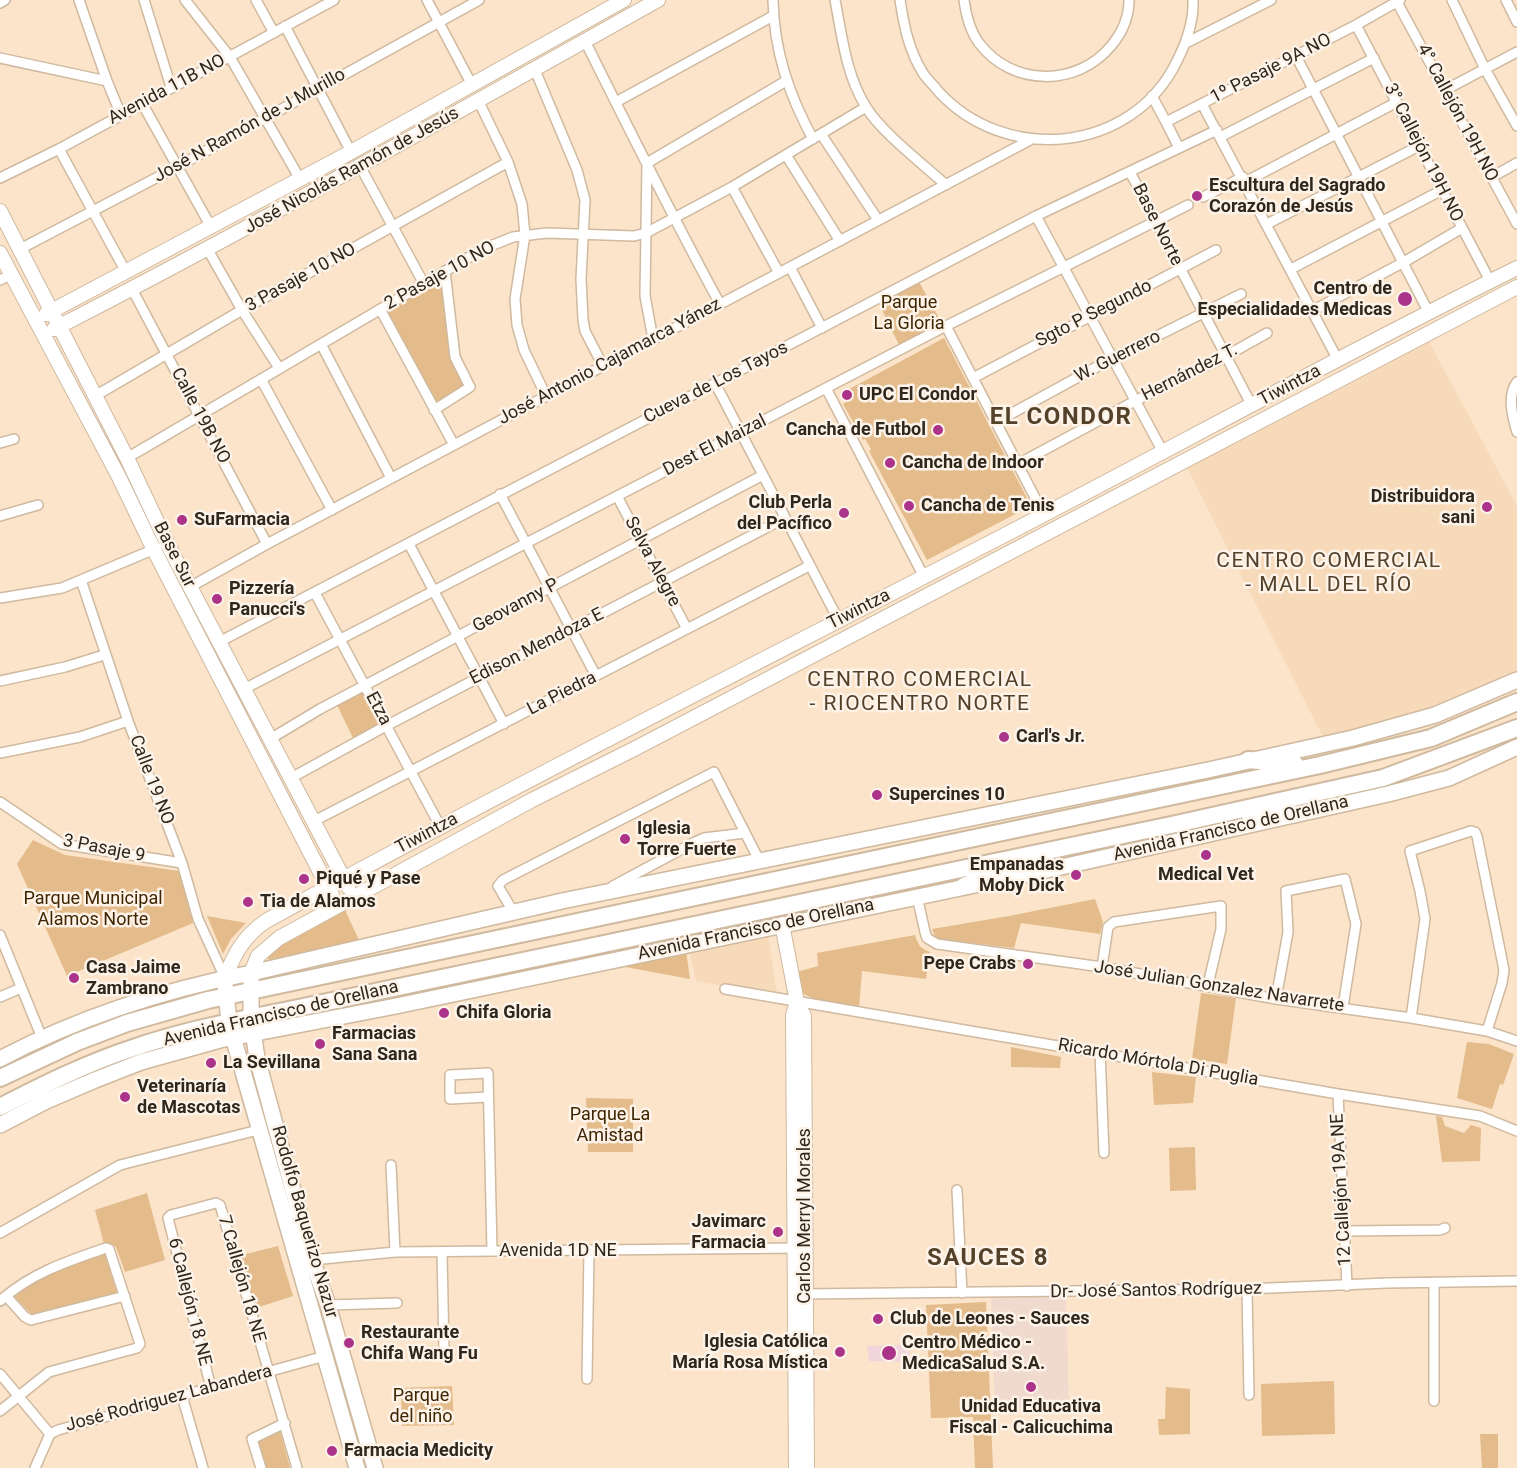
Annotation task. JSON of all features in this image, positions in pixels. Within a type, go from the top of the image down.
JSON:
[{"type":"highway","points":[[1459,751],[1487,733],[1510,722],[1516,707]]},
{"type":"highway","name":"Avenida Francisco de Orellana","points":[[0,1078],[77,1042],[127,1023],[225,996],[1320,765],[1431,738],[1516,707]]},
{"type":"highway","name":"Avenida Francisco de Orellana","points":[[0,1107],[77,1070],[134,1047],[252,1026],[1383,778],[1517,728]]},
{"type":"highway","points":[[1248,760],[1320,765]]},
{"type":"highway","points":[[1220,814],[1294,814]]},
{"type":"highway","points":[[964,886],[1062,847]]},
{"type":"main road","points":[[0,1059],[42,1038],[125,1005],[225,978],[599,894],[1208,770],[1353,738],[1435,715],[1517,680]]},
{"type":"main road","name":"Avenida Francisco de Orellana","points":[[252,1026],[782,924],[1066,866],[1388,794],[1449,778],[1517,747]]},
{"type":"main road","name":"Rodolfo Baquerizo Nazur","points":[[251,974],[252,1026],[260,1068],[312,1260],[328,1305],[375,1468]]},
{"type":"main road","name":"Rodolfo Baquerizo Nazur","points":[[225,978],[225,996],[231,1030],[357,1468]]},
{"type":"main road","name":"Avenida Francisco de Orellana","points":[[0,1125],[46,1101],[141,1062],[231,1030]]},
{"type":"street","points":[[0,3],[5,0]]},
{"type":"street","points":[[79,0],[106,81],[121,115]]},
{"type":"street","points":[[144,0],[171,87]]},
{"type":"street","points":[[185,0],[230,57],[300,179]]},
{"type":"street","points":[[256,0],[274,33]]},
{"type":"street","name":"Avenida 11B NO","points":[[0,178],[59,149],[230,57],[274,33],[321,3],[334,0]]},
{"type":"street","points":[[427,0],[472,86]]},
{"type":"street","name":"José N Ramón de J Murillo","points":[[20,249],[177,167],[479,0]]},
{"type":"street","name":"José Nicolás Ramón de Jesús","points":[[35,320],[351,152],[624,0]]},
{"type":"street","name":"José Nicolás Ramón de Jesús","points":[[43,335],[208,250],[479,102],[658,0]]},
{"type":"street","points":[[773,0],[776,46],[798,111],[878,220]]},
{"type":"street","points":[[835,0],[846,59],[866,107],[885,129],[945,184]]},
{"type":"street","points":[[900,0],[905,35],[924,74],[952,106],[989,129],[1030,140],[1064,140],[1096,132],[1127,117],[1152,96],[1172,71],[1185,43],[1193,0]]},
{"type":"street","points":[[964,0],[966,18],[979,43],[999,63],[1023,75],[1051,78],[1078,72],[1102,58],[1119,36],[1129,11],[1129,0]]},
{"type":"street","points":[[1246,0],[1252,10]]},
{"type":"street","points":[[1185,43],[1271,0]]},
{"type":"street","points":[[1452,0],[1485,69],[1517,126]]},
{"type":"street","points":[[1506,0],[1517,22]]},
{"type":"street","name":"1º Pasaje 9A NO","points":[[1166,122],[1399,1]]},
{"type":"street","name":"4° Callejón 19H NO","points":[[1399,1],[1517,224]]},
{"type":"street","points":[[616,102],[773,16]]},
{"type":"street","name":"3° Callejón 19H NO","points":[[1356,25],[1490,281]]},
{"type":"street","points":[[285,26],[351,152]]},
{"type":"street","points":[[585,41],[673,218],[720,304]]},
{"type":"street","points":[[1445,90],[1517,52]]},
{"type":"street","points":[[1296,56],[1428,311]]},
{"type":"street","points":[[0,58],[106,81]]},
{"type":"street","name":"Cueva de Los Tayos","points":[[219,642],[1036,216],[1179,148],[1219,133],[1314,90],[1374,58]]},
{"type":"street","points":[[535,70],[577,170],[585,200],[583,320],[585,331],[603,366]]},
{"type":"street","points":[[647,163],[786,81]]},
{"type":"street","points":[[1152,96],[1179,148]]},
{"type":"street","points":[[479,102],[508,162],[522,204],[525,236],[515,299],[517,325],[524,350],[546,396]]},
{"type":"street","points":[[1203,197],[1244,180],[1336,135],[1397,102]]},
{"type":"street","points":[[142,103],[211,227]]},
{"type":"street","points":[[1202,104],[1338,360]]},
{"type":"street","name":"2 Pasaje 10 NO","points":[[127,458],[483,249],[513,237],[547,233],[634,236],[646,234],[732,187],[866,107]]},
{"type":"street","name":"José Antonio Cajamarca Yánez","points":[[190,587],[391,478],[1030,140]]},
{"type":"street","points":[[1267,224],[1419,146]]},
{"type":"street","points":[[59,149],[126,272]]},
{"type":"street","points":[[786,155],[840,241]]},
{"type":"street","name":"3 Pasaje 10 NO","points":[[95,396],[242,310],[508,162]]},
{"type":"street","points":[[647,163],[645,296],[653,339]]},
{"type":"street","points":[[1492,177],[1517,164]]},
{"type":"street","points":[[360,166],[424,284]]},
{"type":"street","name":"Base Norte","points":[[1130,172],[1252,406]]},
{"type":"street","points":[[732,187],[779,273]]},
{"type":"street","points":[[1291,269],[1380,220],[1442,190]]},
{"type":"street","name":"Dest El Maizal","points":[[244,689],[946,326],[1188,205]]},
{"type":"street","name":"Base Sur","points":[[0,211],[127,458],[167,543],[353,897]]},
{"type":"street","points":[[1036,216],[1163,452]]},
{"type":"street","points":[[1312,311],[1462,228]]},
{"type":"street","points":[[208,250],[242,310],[279,368]]},
{"type":"street","name":"Sgto P Segundo","points":[[973,378],[1216,250]]},
{"type":"street","name":"Base Sur","points":[[0,253],[6,277],[35,320],[119,477],[337,905]]},
{"type":"street","points":[[790,267],[822,328]]},
{"type":"street","name":"Tiwintza","points":[[225,978],[236,950],[256,927],[328,886],[1044,515],[1428,311],[1516,270]]},
{"type":"street","points":[[434,410],[470,387],[455,357],[445,271]]},
{"type":"street","name":"Tiwintza","points":[[251,974],[258,956],[271,944],[337,905],[532,800],[657,738],[1517,287]]},
{"type":"street","name":"Calle 19B NO","points":[[132,289],[267,544]]},
{"type":"street","name":"W. Guerrero","points":[[996,422],[1113,358],[1241,294]]},
{"type":"street","points":[[380,309],[454,445]]},
{"type":"street","points":[[946,326],[1044,515]]},
{"type":"street","name":"Hernández T.","points":[[1018,464],[1267,333]]},
{"type":"street","points":[[321,344],[391,478]]},
{"type":"street","points":[[261,379],[332,510]]},
{"type":"street","points":[[1517,382],[1510,399],[1515,411],[1514,422],[1517,432]]},
{"type":"street","points":[[715,383],[839,621]]},
{"type":"street","points":[[826,388],[924,577]]},
{"type":"street","points":[[0,442],[14,439]]},
{"type":"street","name":"Geovanny P","points":[[270,738],[365,685],[762,475]]},
{"type":"street","points":[[500,494],[596,676]]},
{"type":"street","name":"Selva Alegre","points":[[617,496],[687,629]]},
{"type":"street","points":[[1078,497],[1086,513]]},
{"type":"street","points":[[0,516],[38,506]]},
{"type":"street","name":"Edison Mendoza E","points":[[291,778],[387,725],[785,518]]},
{"type":"street","points":[[0,598],[62,588],[167,543]]},
{"type":"street","points":[[409,544],[504,724]]},
{"type":"street","name":"La Piedra","points":[[314,821],[809,566]]},
{"type":"street","name":"Calle 19 NO","points":[[81,580],[104,655],[182,863],[198,919],[225,978]]},
{"type":"street","name":"Etza","points":[[315,593],[440,826]]},
{"type":"street","points":[[0,681],[65,667],[104,655]]},
{"type":"street","points":[[0,753],[80,736],[128,721]]},
{"type":"street","points":[[514,913],[499,888],[503,880],[714,772],[760,862]]},
{"type":"street","name":"3 Pasaje 9","points":[[0,802],[62,844],[182,863]]},
{"type":"street","points":[[1411,1018],[1425,919],[1410,851],[1471,831],[1477,836],[1504,970],[1487,1031]]},
{"type":"street","points":[[599,894],[694,842],[705,838],[745,833]]},
{"type":"street","points":[[1276,999],[1288,932],[1286,891],[1346,879],[1356,924],[1344,1007]]},
{"type":"street","name":"José Julian Gonzalez Navarrete","points":[[917,896],[925,932],[931,941],[937,944],[1102,967],[1276,999],[1411,1018],[1487,1031],[1517,1041]]},
{"type":"street","points":[[1102,967],[1108,927],[1114,922],[1221,906],[1221,929],[1208,985]]},
{"type":"street","name":"Carlos Merryl Morales","points":[[782,924],[797,1002],[804,1016],[796,1468]]},
{"type":"street","points":[[0,935],[42,1038]]},
{"type":"street","points":[[0,997],[21,988]]},
{"type":"street","name":"Ricardo Mórtola Di Puglia","points":[[724,989],[1338,1094],[1480,1116],[1517,1131]]},
{"type":"street","points":[[1100,1052],[1104,1153]]},
{"type":"street","points":[[488,1097],[450,1099],[450,1075],[488,1073],[492,1251]]},
{"type":"street","name":"12 Callejón 19A NE","points":[[1338,1094],[1347,1286]]},
{"type":"street","points":[[0,1233],[120,1166],[258,1130]]},
{"type":"street","points":[[391,1164],[396,1252]]},
{"type":"street","points":[[957,1190],[962,1293]]},
{"type":"street","name":"7 Callejón 18 NE","points":[[169,1216],[218,1203],[297,1468]]},
{"type":"street","name":"6 Callejón 18 NE","points":[[169,1216],[211,1388]]},
{"type":"street","points":[[1344,1231],[1440,1230],[1445,1228]]},
{"type":"street","points":[[0,1411],[49,1372],[139,1347],[126,1296],[109,1249],[106,1248],[47,1269],[25,1281],[3,1298],[31,1320],[126,1296]]},
{"type":"street","name":"Avenida 1D NE","points":[[312,1260],[396,1252],[800,1248]]},
{"type":"street","points":[[586,1379],[589,1251]]},
{"type":"street","points":[[442,1252],[444,1350]]},
{"type":"street","name":"Dr- José Santos Rodríguez","points":[[800,1294],[1247,1289],[1517,1281]]},
{"type":"street","points":[[1434,1282],[1434,1401]]},
{"type":"street","points":[[1247,1289],[1249,1395]]},
{"type":"street","name":"Carlos Merryl Morales","points":[[800,1294],[807,1468]]},
{"type":"street","points":[[328,1305],[398,1303]]},
{"type":"street","name":"José Rodriguez Labandera","points":[[35,1468],[50,1434],[58,1430],[325,1356]]},
{"type":"street","points":[[0,1374],[50,1434]]},
{"type":"street","points":[[182,1396],[203,1468]]},
{"type":"street","points":[[261,1468],[252,1439],[285,1423]]},
{"type":"shaded area","points":[[1426,336],[1517,506],[1517,680],[1456,706],[1324,739],[1185,464]]},
{"type":"shaded area","points":[[768,934],[777,995],[696,981],[689,950]]},
{"type":"shaded area","points":[[991,1296],[1066,1296],[1069,1407],[995,1409]]},
{"type":"shaded area","name":"Centro Médico - MedicaSalud S.A.","points":[[910,1345],[910,1362],[869,1361],[867,1346]]},
{"type":"green space","points":[[441,276],[467,388],[435,406],[384,310]]},
{"type":"green space","name":"Parque La Gloria","points":[[919,282],[943,325],[900,347],[878,302]]},
{"type":"green space","points":[[944,338],[1031,506],[927,560],[869,451],[871,449],[865,439],[863,440],[843,404],[846,402],[842,393]]},
{"type":"green space","points":[[363,688],[384,727],[354,740],[335,701]]},
{"type":"green space","name":"Parque Municipal Alamos Norte","points":[[33,840],[65,855],[179,871],[193,923],[67,976],[17,864]]},
{"type":"green space","points":[[1095,899],[1103,922],[1100,934],[1021,923],[1014,948],[939,939],[932,929],[1009,916]]},
{"type":"green space","points":[[344,908],[359,940],[268,960],[268,953]]},
{"type":"green space","points":[[207,916],[246,923],[231,939],[223,954]]},
{"type":"green space","points":[[915,935],[920,946],[930,952],[926,979],[862,971],[859,1007],[819,1000],[800,990],[797,972],[818,966],[817,953]]},
{"type":"green space","points":[[686,951],[690,979],[604,963]]},
{"type":"green space","points":[[1201,993],[1236,998],[1227,1064],[1192,1059]]},
{"type":"green space","points":[[1467,1042],[1489,1044],[1514,1054],[1503,1085],[1500,1084],[1492,1109],[1457,1098]]},
{"type":"green space","points":[[1011,1047],[1061,1057],[1060,1068],[1011,1067]]},
{"type":"green space","points":[[1152,1072],[1196,1077],[1193,1103],[1154,1105]]},
{"type":"green space","name":"Parque La Amistad","points":[[586,1098],[633,1099],[633,1152],[588,1152]]},
{"type":"green space","points":[[1436,1116],[1442,1117],[1445,1126],[1464,1133],[1471,1125],[1481,1128],[1480,1161],[1442,1162]]},
{"type":"green space","points":[[1195,1147],[1196,1190],[1170,1191],[1169,1148]]},
{"type":"green space","points":[[147,1193],[165,1260],[125,1272],[116,1247],[110,1243],[104,1244],[95,1210]]},
{"type":"green space","points":[[278,1246],[293,1296],[253,1309],[238,1256]]},
{"type":"green space","points":[[105,1254],[117,1293],[33,1316],[13,1295],[57,1270]]},
{"type":"green space","points":[[986,1302],[993,1468],[975,1468],[973,1417],[931,1418],[926,1305]]},
{"type":"green space","points":[[1334,1381],[1335,1434],[1262,1436],[1261,1384]]},
{"type":"green space","name":"Parque del niño","points":[[452,1386],[454,1425],[402,1426],[401,1388]]},
{"type":"green space","points":[[1166,1387],[1190,1389],[1190,1434],[1159,1435],[1158,1419],[1165,1419]]},
{"type":"green space","points":[[280,1431],[290,1468],[262,1468],[253,1438]]},
{"type":"green space","points":[[1480,1434],[1498,1434],[1498,1468],[1482,1468]]},
{"type":"place","name":"Escultura del Sagrado Corazón de Jesús","points":[[1197,196]]},
{"type":"place","name":"Centro de Especialidades Medicas","points":[[1405,299]]},
{"type":"place","name":"UPC El Condor","points":[[847,395]]},
{"type":"place","name":"Cancha de Futbol","points":[[938,430]]},
{"type":"place","name":"Cancha de Indoor","points":[[890,463]]},
{"type":"place","name":"Cancha de Tenis","points":[[909,506]]},
{"type":"place","name":"Distribuidora sani","points":[[1487,507]]},
{"type":"place","name":"Club Perla del Pacífico","points":[[844,513]]},
{"type":"place","name":"SuFarmacia","points":[[182,520]]},
{"type":"place","name":"Pizzería Panucci's","points":[[217,599]]},
{"type":"place","name":"Carl's Jr.","points":[[1004,737]]},
{"type":"place","name":"Supercines 10","points":[[877,795]]},
{"type":"place","name":"Iglesia Torre Fuerte","points":[[625,839]]},
{"type":"place","name":"Medical Vet","points":[[1206,855]]},
{"type":"place","name":"Empanadas Moby Dick","points":[[1076,875]]},
{"type":"place","name":"Piqué y Pase","points":[[304,879]]},
{"type":"place","name":"Tia de Alamos","points":[[248,902]]},
{"type":"place","name":"Pepe Crabs","points":[[1028,964]]},
{"type":"place","name":"Casa Jaime Zambrano","points":[[74,978]]},
{"type":"place","name":"Chifa Gloria","points":[[444,1013]]},
{"type":"place","name":"Farmacias Sana Sana","points":[[320,1044]]},
{"type":"place","name":"La Sevillana","points":[[211,1063]]},
{"type":"place","name":"Veterinaría de Mascotas","points":[[125,1097]]},
{"type":"place","name":"Javimarc Farmacia","points":[[778,1232]]},
{"type":"place","name":"Club de Leones - Sauces","points":[[878,1319]]},
{"type":"place","name":"Restaurante Chifa Wang Fu","points":[[349,1343]]},
{"type":"place","name":"Iglesia Católica María Rosa Mística","points":[[840,1352]]},
{"type":"place","name":"Centro Médico - MedicaSalud S.A.","points":[[889,1353]]},
{"type":"place","name":"Unidad Educativa Fiscal - Calicuchima","points":[[1031,1387]]},
{"type":"place","name":"Farmacia Medicity","points":[[332,1451]]},
{"type":"district","name":"EL CONDOR","points":[[1061,418]]},
{"type":"district","name":"CENTRO COMERCIAL - MALL DEL RÍO","points":[[1329,574]]},
{"type":"district","name":"CENTRO COMERCIAL - RIOCENTRO NORTE","points":[[920,693]]},
{"type":"district","name":"SAUCES 8","points":[[988,1259]]}]
